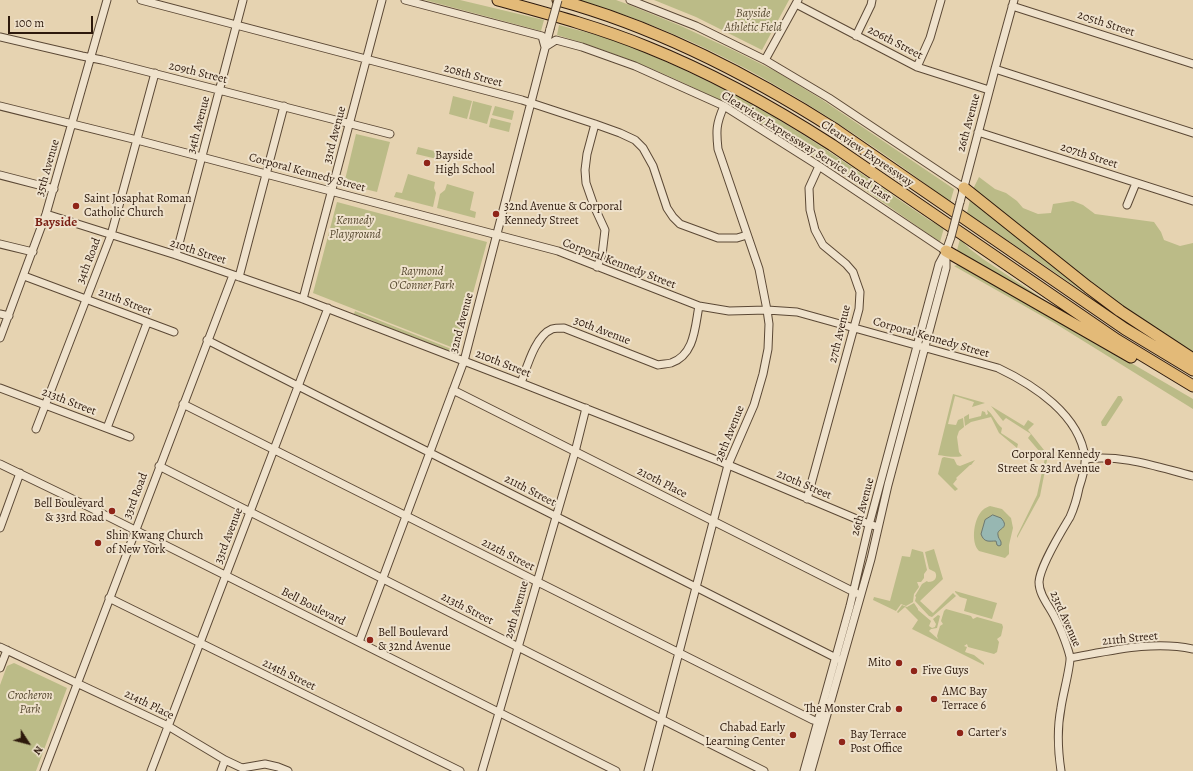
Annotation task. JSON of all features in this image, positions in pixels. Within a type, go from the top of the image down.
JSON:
[{"type":"highway","name":"Clearview Expressway","points":[[498,0],[570,19],[647,47],[686,63],[760,101],[832,145],[1117,340],[1193,386]]},
{"type":"highway","name":"Clearview Expressway","points":[[558,0],[615,18],[692,50],[728,67],[801,108],[836,130],[1125,329],[1193,370]]},
{"type":"highway","points":[[964,188],[1120,311],[1193,359]]},
{"type":"highway","points":[[946,251],[1193,392]]},
{"type":"street","name":"35th Avenue","points":[[0,338],[33,252],[54,189],[107,0]]},
{"type":"street","name":"208th Street","points":[[141,0],[531,103],[595,124],[630,138],[643,148],[653,166],[667,208],[680,224],[718,238],[737,238],[747,235]]},
{"type":"street","name":"34th Avenue","points":[[176,255],[243,0]]},
{"type":"street","name":"33rd Avenue","points":[[303,299],[382,0]]},
{"type":"street","points":[[405,0],[542,36],[545,47]]},
{"type":"street","name":"32nd Avenue","points":[[359,642],[464,361],[558,0]]},
{"type":"street","points":[[630,0],[696,26],[765,60],[829,98],[964,188]]},
{"type":"street","points":[[856,36],[872,0]]},
{"type":"street","points":[[916,67],[930,38],[941,0]]},
{"type":"street","points":[[765,60],[797,2]]},
{"type":"street","name":"206th Street","points":[[797,2],[856,36],[916,67],[989,90]]},
{"type":"street","name":"205th Street","points":[[1013,3],[1193,64]]},
{"type":"street","name":"26th Avenue","points":[[804,771],[842,661],[871,559],[939,264],[951,237],[994,69],[1013,3]]},
{"type":"street","name":"209th Street","points":[[0,37],[155,73],[390,134]]},
{"type":"street","name":"Clearview Expressway Service Road East","points":[[545,47],[556,40],[582,47],[635,66],[724,106],[819,166],[946,251]]},
{"type":"street","points":[[994,69],[1193,133]]},
{"type":"street","name":"34th Road","points":[[36,429],[111,235],[155,73]]},
{"type":"street","name":"Corporal Kennedy Street","points":[[0,106],[73,123],[558,251],[698,306],[729,311],[768,310],[797,312],[998,368],[1042,395],[1058,408],[1073,425],[1080,440],[1085,459]]},
{"type":"street","name":"33rd Road","points":[[44,771],[207,340],[236,276],[267,174],[284,106]]},
{"type":"street","name":"28th Avenue","points":[[648,771],[728,465],[754,405],[763,374],[768,349],[768,310],[759,269],[718,149],[716,131],[719,117],[724,106]]},
{"type":"street","points":[[595,124],[587,154],[586,183],[604,230],[602,255],[597,267]]},
{"type":"street","name":"207th Street","points":[[978,132],[1193,201]]},
{"type":"street","name":"27th Avenue","points":[[807,499],[859,309],[860,292],[853,272],[846,264],[823,245],[815,230],[810,210],[809,188],[819,166]]},
{"type":"street","points":[[0,175],[54,189]]},
{"type":"street","points":[[1127,205],[1136,183]]},
{"type":"street","name":"210th Street","points":[[46,214],[176,255],[328,308],[586,408],[728,465],[869,525],[878,527]]},
{"type":"street","points":[[0,244],[33,252]]},
{"type":"street","name":"211th Street","points":[[24,276],[174,332]]},
{"type":"street","name":"30th Avenue","points":[[521,383],[538,342],[544,334],[553,329],[564,328],[658,365],[671,363],[679,359],[687,351],[693,339],[698,306]]},
{"type":"street","name":"33rd Avenue","points":[[151,771],[328,308]]},
{"type":"street","points":[[0,314],[9,316]]},
{"type":"street","points":[[107,428],[147,323]]},
{"type":"street","name":"211th Street","points":[[207,340],[842,661]]},
{"type":"street","name":"26th Avenue","points":[[812,771],[835,657],[854,591],[869,525],[921,347]]},
{"type":"street","name":"213th Street","points":[[0,388],[130,437]]},
{"type":"street","name":"210th Place","points":[[453,390],[861,595]]},
{"type":"street","name":"212th Street","points":[[183,404],[678,653],[821,723]]},
{"type":"street","name":"29th Avenue","points":[[482,771],[575,452],[586,408]]},
{"type":"street","points":[[1085,459],[1098,457],[1118,458],[1193,476]]},
{"type":"street","name":"23rd Avenue","points":[[1061,771],[1058,755],[1060,710],[1070,658],[1057,621],[1041,593],[1039,583],[1041,572],[1072,513],[1081,483],[1085,459]]},
{"type":"street","name":"Bell Boulevard","points":[[0,464],[226,575],[616,771]]},
{"type":"street","name":"213th Street","points":[[159,466],[764,771]]},
{"type":"street","points":[[0,528],[20,473]]},
{"type":"street","name":"214th Street","points":[[109,598],[460,771]]},
{"type":"street","name":"211th Street","points":[[1070,658],[1120,649],[1152,646],[1173,646],[1193,649]]},
{"type":"street","points":[[0,668],[3,649]]},
{"type":"street","name":"214th Place","points":[[3,649],[168,726],[225,760],[242,768],[265,764],[288,771]]},
{"type":"street","points":[[221,771],[225,760]]},
{"type":"green space","points":[[425,0],[460,0],[544,20],[541,31]]},
{"type":"green space","points":[[577,0],[616,0],[681,26],[777,72],[821,99],[954,189],[950,203],[869,144],[788,92],[760,76],[673,34],[627,16]]},
{"type":"green space","name":"Bayside Athletic Field","points":[[654,0],[789,0],[762,50],[696,17]]},
{"type":"green space","points":[[559,25],[608,38],[660,59],[748,102],[807,137],[929,220],[944,228],[940,242],[821,160],[772,129],[678,80],[606,51],[557,35]]},
{"type":"green space","points":[[453,96],[472,101],[467,119],[449,114]]},
{"type":"green space","points":[[473,101],[492,106],[487,124],[469,119]]},
{"type":"green space","points":[[495,106],[514,111],[512,120],[492,115]]},
{"type":"green space","points":[[491,118],[511,123],[509,132],[489,127]]},
{"type":"green space","points":[[356,134],[390,142],[377,192],[344,184]]},
{"type":"green space","points":[[418,147],[438,152],[437,159],[416,154]]},
{"type":"green space","points":[[408,174],[435,182],[434,188],[436,193],[433,207],[394,197],[396,192],[402,193]]},
{"type":"green space","points":[[979,177],[995,189],[1006,193],[1017,201],[1023,208],[1038,214],[1051,213],[1053,204],[1073,201],[1083,205],[1095,214],[1154,222],[1161,232],[1164,240],[1180,246],[1193,243],[1193,356],[1152,328],[972,193]]},
{"type":"green space","points":[[447,184],[474,192],[470,210],[476,212],[475,218],[437,208],[440,194],[445,190]]},
{"type":"green space","points":[[970,200],[1097,301],[967,213]]},
{"type":"green space","name":"Raymond O'Conner Park","points":[[337,202],[487,242],[459,344],[451,347],[313,293]]},
{"type":"green space","points":[[960,239],[983,259],[1097,335],[956,254]]},
{"type":"green space","points":[[961,264],[1193,399],[1193,409],[1056,324],[954,266]]},
{"type":"green space","points":[[355,311],[454,350],[453,352],[439,346],[438,347],[374,322],[375,321],[354,314]]},
{"type":"green space","points":[[953,394],[985,403],[972,407],[974,402],[955,396],[948,424],[956,425],[958,420],[963,418],[964,427],[959,431],[957,437],[959,452],[962,456],[950,457],[938,455]]},
{"type":"green space","points":[[1118,396],[1121,396],[1123,400],[1106,426],[1102,426],[1101,422]]},
{"type":"green space","points":[[991,406],[1024,426],[1028,420],[1034,424],[1028,430],[1048,455],[1040,496],[1017,538],[1037,495],[1045,458],[1028,438],[1031,434],[1006,418],[1003,421]]},
{"type":"green space","points":[[987,410],[1002,428],[1001,433],[1018,444],[1017,448],[999,433],[991,417],[971,422],[965,426],[964,417],[969,414],[969,419],[981,416],[982,411],[985,412],[986,415],[988,414]]},
{"type":"green space","points":[[942,458],[954,459],[957,465],[960,466],[975,460],[956,478],[957,479],[953,484],[958,489],[955,491],[938,474]]},
{"type":"green space","points":[[990,506],[1002,509],[1011,518],[1013,528],[1009,545],[1009,554],[1005,558],[979,551],[976,547],[974,529],[978,517],[984,509]]},
{"type":"green space","points":[[912,549],[923,552],[927,570],[921,582],[917,582],[919,587],[914,594],[913,602],[906,606],[901,604],[896,611],[873,600],[874,597],[890,601],[902,556],[910,557]]},
{"type":"green space","points":[[934,549],[943,579],[920,601],[933,613],[953,593],[956,596],[932,617],[929,616],[915,601],[915,596],[922,584],[927,581],[934,580],[936,577],[935,572],[929,569],[925,552]]},
{"type":"green space","points":[[955,591],[997,603],[992,619],[964,611],[967,599],[960,597]]},
{"type":"green space","points":[[914,603],[918,610],[931,621],[929,626],[932,628],[935,627],[936,624],[933,619],[938,615],[940,616],[937,628],[929,631],[938,639],[937,636],[940,626],[943,624],[941,621],[946,609],[971,616],[973,619],[977,617],[1002,624],[1003,627],[1001,636],[997,639],[999,642],[997,652],[994,654],[968,647],[967,644],[964,646],[967,647],[965,652],[974,655],[984,663],[984,665],[912,629],[918,620],[905,607],[898,613],[897,612],[902,605],[907,607]]},
{"type":"green space","name":"Crocheron Park","points":[[14,663],[67,688],[36,771],[0,771],[0,685],[7,666]]},
{"type":"water","points":[[993,515],[1001,518],[1004,522],[1004,526],[998,533],[998,537],[1001,542],[1001,545],[999,546],[997,545],[996,541],[985,540],[981,534],[985,520]]},
{"type":"place","name":"Bayside High School","points":[[427,163]]},
{"type":"place","name":"Saint Josaphat Roman Catholic Church","points":[[76,206]]},
{"type":"place","name":"32nd Avenue & Corporal Kennedy Street","points":[[496,214]]},
{"type":"place","name":"Corporal Kennedy Street & 23rd Avenue","points":[[1108,462]]},
{"type":"place","name":"Bell Boulevard & 33rd Road","points":[[112,511]]},
{"type":"place","name":"Shin Kwang Church of New York","points":[[98,543]]},
{"type":"place","name":"Bell Boulevard & 32nd Avenue","points":[[370,640]]},
{"type":"place","name":"Mito","points":[[899,663]]},
{"type":"place","name":"Five Guys","points":[[914,671]]},
{"type":"place","name":"AMC Bay Terrace 6","points":[[934,699]]},
{"type":"place","name":"The Monster Crab","points":[[899,709]]},
{"type":"place","name":"Carter's","points":[[960,733]]},
{"type":"place","name":"Chabad Early Learning Center","points":[[793,735]]},
{"type":"place","name":"Bay Terrace Post Office","points":[[842,742]]},
{"type":"district","name":"Bayside","points":[[56,223]]},
{"type":"park label","name":"Kennedy Playground","points":[[355,228]]}]
